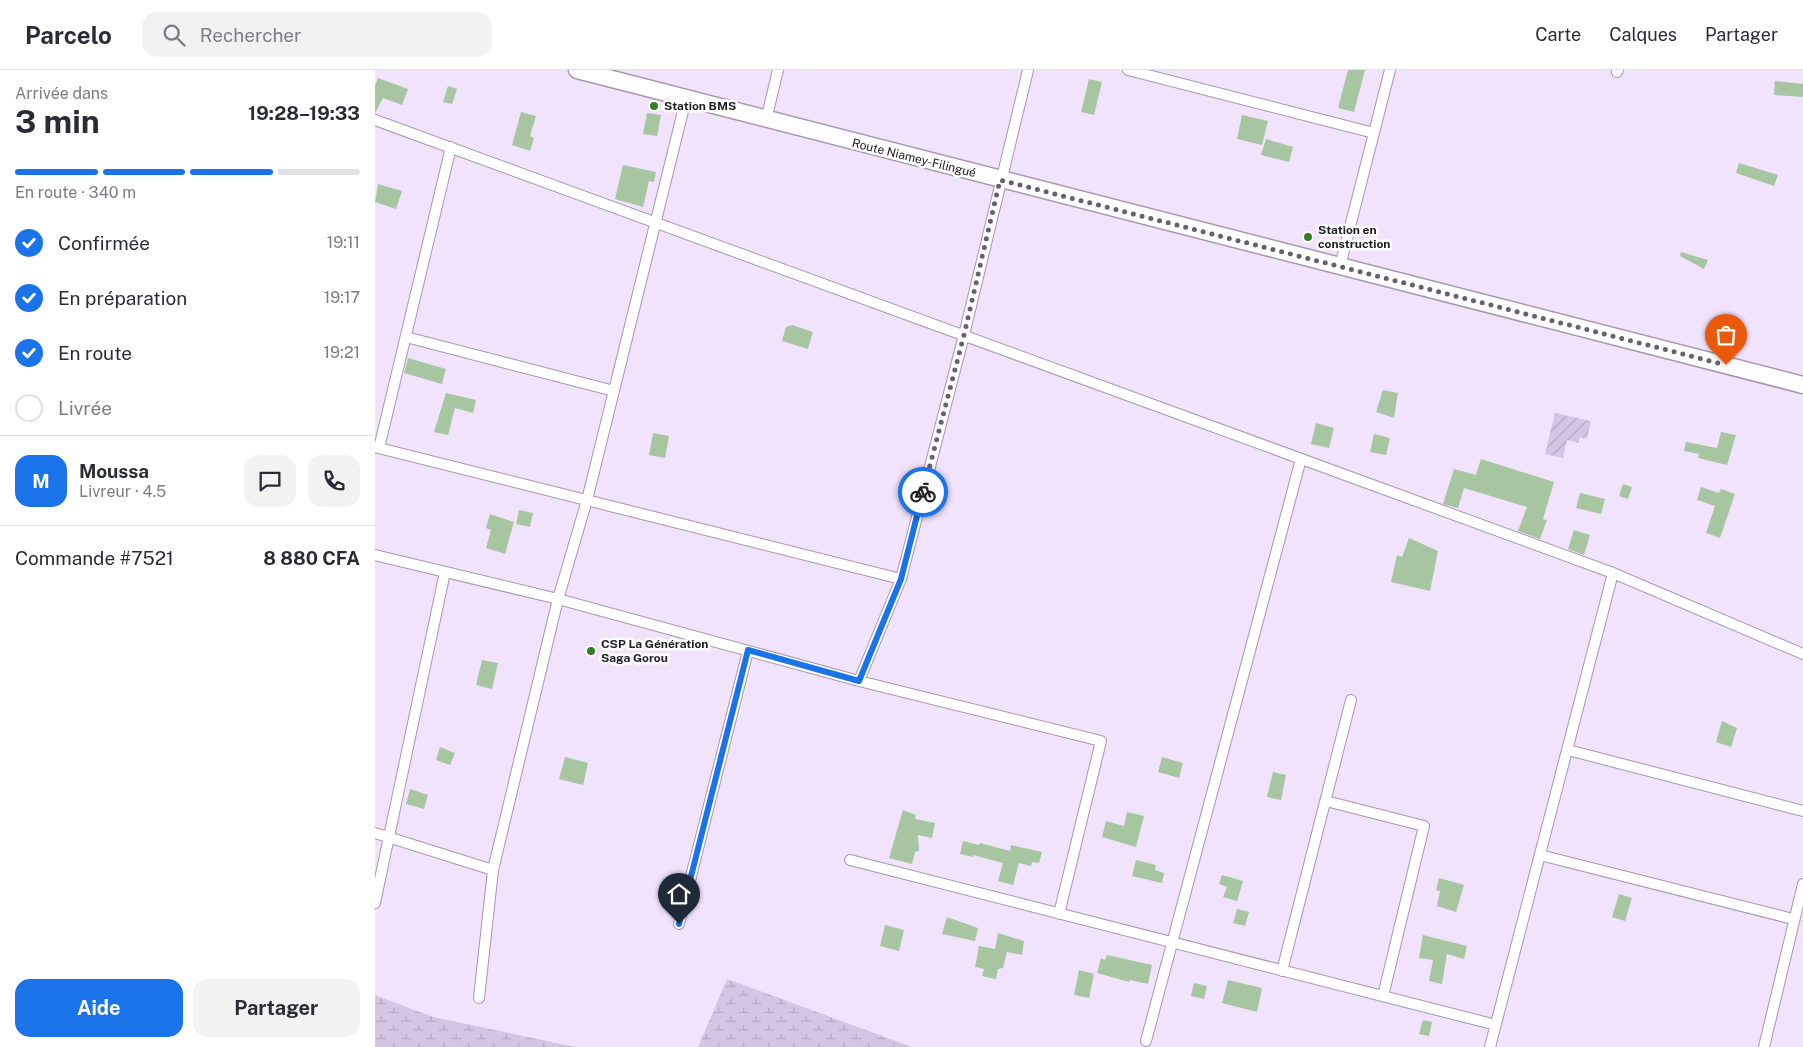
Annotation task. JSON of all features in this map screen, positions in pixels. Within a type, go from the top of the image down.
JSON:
[{"type":"main road","name":"Route Niamey-Filingué","points":[[577,70],[1803,385]]},
{"type":"street","points":[[766,120],[778,70]]},
{"type":"street","points":[[859,681],[901,579],[964,335],[1028,70]]},
{"type":"street","points":[[1128,70],[1151,73],[1374,133]]},
{"type":"street","points":[[1340,266],[1390,70]]},
{"type":"street","points":[[479,998],[493,870],[558,599],[587,500],[686,99]]},
{"type":"street","points":[[375,120],[1613,573],[1803,654]]},
{"type":"street","points":[[451,148],[406,337],[377,447],[901,579]]},
{"type":"street","points":[[406,337],[614,391]]},
{"type":"street","points":[[1146,1042],[1301,459]]},
{"type":"street","points":[[375,556],[558,599],[859,681],[1101,740],[1059,914]]},
{"type":"street","points":[[375,903],[387,837],[445,572]]},
{"type":"street","points":[[1490,1047],[1613,573]]},
{"type":"street","points":[[679,924],[748,650]]},
{"type":"street","points":[[1282,971],[1351,700]]},
{"type":"street","points":[[1568,750],[1803,811]]},
{"type":"street","points":[[1325,800],[1424,826],[1383,996]]},
{"type":"street","points":[[375,834],[493,870]]},
{"type":"street","points":[[1540,855],[1793,919]]},
{"type":"street","points":[[850,860],[1496,1025]]},
{"type":"street","points":[[1764,1047],[1793,919],[1803,884]]},
{"type":"green space","points":[[1555,413],[1591,421],[1587,439],[1580,437],[1578,443],[1567,440],[1563,458],[1545,454]]},
{"type":"green space","points":[[727,979],[912,1047],[698,1047]]},
{"type":"green space","points":[[375,995],[433,1017],[575,1047],[375,1047]]},
{"type":"building","points":[[1348,70],[1365,70],[1354,112],[1338,108]]},
{"type":"building","points":[[378,78],[408,89],[402,105],[383,98],[375,113],[375,86]]},
{"type":"building","points":[[1089,79],[1102,82],[1094,115],[1081,112]]},
{"type":"building","points":[[1775,81],[1803,84],[1803,97],[1774,95]]},
{"type":"building","points":[[448,86],[457,89],[452,104],[443,102]]},
{"type":"building","points":[[521,112],[536,116],[530,136],[534,138],[530,151],[512,145]]},
{"type":"building","points":[[647,113],[661,115],[657,136],[643,134]]},
{"type":"building","points":[[1242,115],[1268,121],[1262,145],[1237,139]]},
{"type":"building","points":[[1266,139],[1293,147],[1289,162],[1261,155]]},
{"type":"building","points":[[1739,163],[1778,175],[1774,186],[1736,173]]},
{"type":"building","points":[[623,165],[656,172],[654,182],[649,181],[643,207],[615,199]]},
{"type":"building","points":[[378,184],[402,191],[396,209],[375,202]]},
{"type":"building","points":[[1681,252],[1708,260],[1704,269],[1680,256]]},
{"type":"building","points":[[792,325],[813,332],[808,349],[782,341],[786,327]]},
{"type":"building","points":[[408,358],[446,369],[442,384],[404,373]]},
{"type":"building","points":[[1383,390],[1398,393],[1394,418],[1376,412]]},
{"type":"building","points":[[446,393],[476,400],[473,413],[455,408],[448,435],[434,432]]},
{"type":"building","points":[[1316,423],[1334,428],[1329,448],[1311,444]]},
{"type":"building","points":[[1721,432],[1736,435],[1727,465],[1698,458],[1699,454],[1684,451],[1686,442],[1717,448]]},
{"type":"building","points":[[653,433],[669,436],[665,458],[649,455]]},
{"type":"building","points":[[1374,434],[1390,438],[1386,455],[1370,452]]},
{"type":"building","points":[[1481,459],[1554,482],[1543,519],[1547,520],[1540,539],[1518,531],[1527,507],[1464,488],[1458,508],[1443,504],[1454,469],[1476,475]]},
{"type":"building","points":[[1623,484],[1632,487],[1628,499],[1619,496]]},
{"type":"building","points":[[1701,487],[1719,493],[1721,489],[1735,494],[1720,538],[1706,533],[1715,506],[1697,500]]},
{"type":"building","points":[[1580,493],[1605,499],[1601,514],[1576,508]]},
{"type":"building","points":[[519,510],[533,513],[530,527],[516,524]]},
{"type":"building","points":[[490,514],[514,522],[505,554],[486,548],[491,530],[486,528]]},
{"type":"building","points":[[1574,530],[1590,535],[1584,555],[1568,549]]},
{"type":"building","points":[[1409,538],[1438,551],[1430,591],[1391,582],[1397,555],[1402,557]]},
{"type":"building","points":[[482,660],[498,663],[492,689],[476,685]]},
{"type":"building","points":[[1722,721],[1737,728],[1731,747],[1716,742]]},
{"type":"building","points":[[440,747],[455,753],[450,765],[436,760]]},
{"type":"building","points":[[565,757],[588,763],[583,785],[559,779]]},
{"type":"building","points":[[1162,757],[1183,763],[1179,778],[1158,772]]},
{"type":"building","points":[[1273,772],[1286,775],[1281,800],[1267,797]]},
{"type":"building","points":[[410,789],[428,795],[424,809],[406,804]]},
{"type":"building","points":[[903,810],[916,815],[915,819],[935,823],[932,838],[918,835],[919,851],[915,852],[912,864],[889,858]]},
{"type":"building","points":[[1127,812],[1144,816],[1136,847],[1102,837],[1106,821],[1124,826]]},
{"type":"building","points":[[963,841],[979,845],[980,843],[1010,851],[1011,845],[1042,852],[1039,863],[1032,862],[1031,866],[1019,863],[1013,885],[998,881],[1003,863],[973,855],[973,857],[960,854]]},
{"type":"building","points":[[1136,860],[1156,865],[1155,870],[1164,873],[1162,883],[1132,876]]},
{"type":"building","points":[[1222,875],[1243,881],[1237,901],[1223,897],[1227,887],[1219,884]]},
{"type":"building","points":[[1439,878],[1464,885],[1456,912],[1437,906],[1440,891],[1436,890]]},
{"type":"building","points":[[1619,894],[1632,898],[1625,921],[1612,917]]},
{"type":"building","points":[[1237,909],[1249,912],[1245,926],[1233,923]]},
{"type":"building","points":[[947,917],[978,928],[975,941],[942,934]]},
{"type":"building","points":[[885,925],[904,930],[899,951],[880,946]]},
{"type":"building","points":[[998,933],[1024,941],[1022,955],[1007,952],[1003,968],[998,969],[996,979],[982,976],[984,969],[975,967],[979,946],[995,949]]},
{"type":"building","points":[[1423,935],[1467,946],[1464,959],[1447,954],[1442,984],[1429,981],[1433,960],[1419,958]]},
{"type":"building","points":[[1107,955],[1152,965],[1148,984],[1130,980],[1129,982],[1097,973],[1101,958],[1105,960]]},
{"type":"building","points":[[1079,970],[1094,974],[1089,998],[1074,995]]},
{"type":"building","points":[[1228,980],[1262,988],[1257,1012],[1222,1003]]},
{"type":"building","points":[[1194,983],[1207,986],[1204,999],[1191,996]]},
{"type":"building","points":[[1423,1020],[1432,1022],[1429,1036],[1419,1034]]},
{"type":"way so far","points":[[923,492],[964,335],[1000,180],[1726,365]]},
{"type":"place","name":"Station BMS","points":[[654,106]]},
{"type":"place","name":"Station en construction","points":[[1308,237]]},
{"type":"place","name":"CSP La Génération Saga Gorou","points":[[591,651]]},
{"type":"route","points":[[679,924],[748,650],[859,681],[901,579],[923,492]]}]
